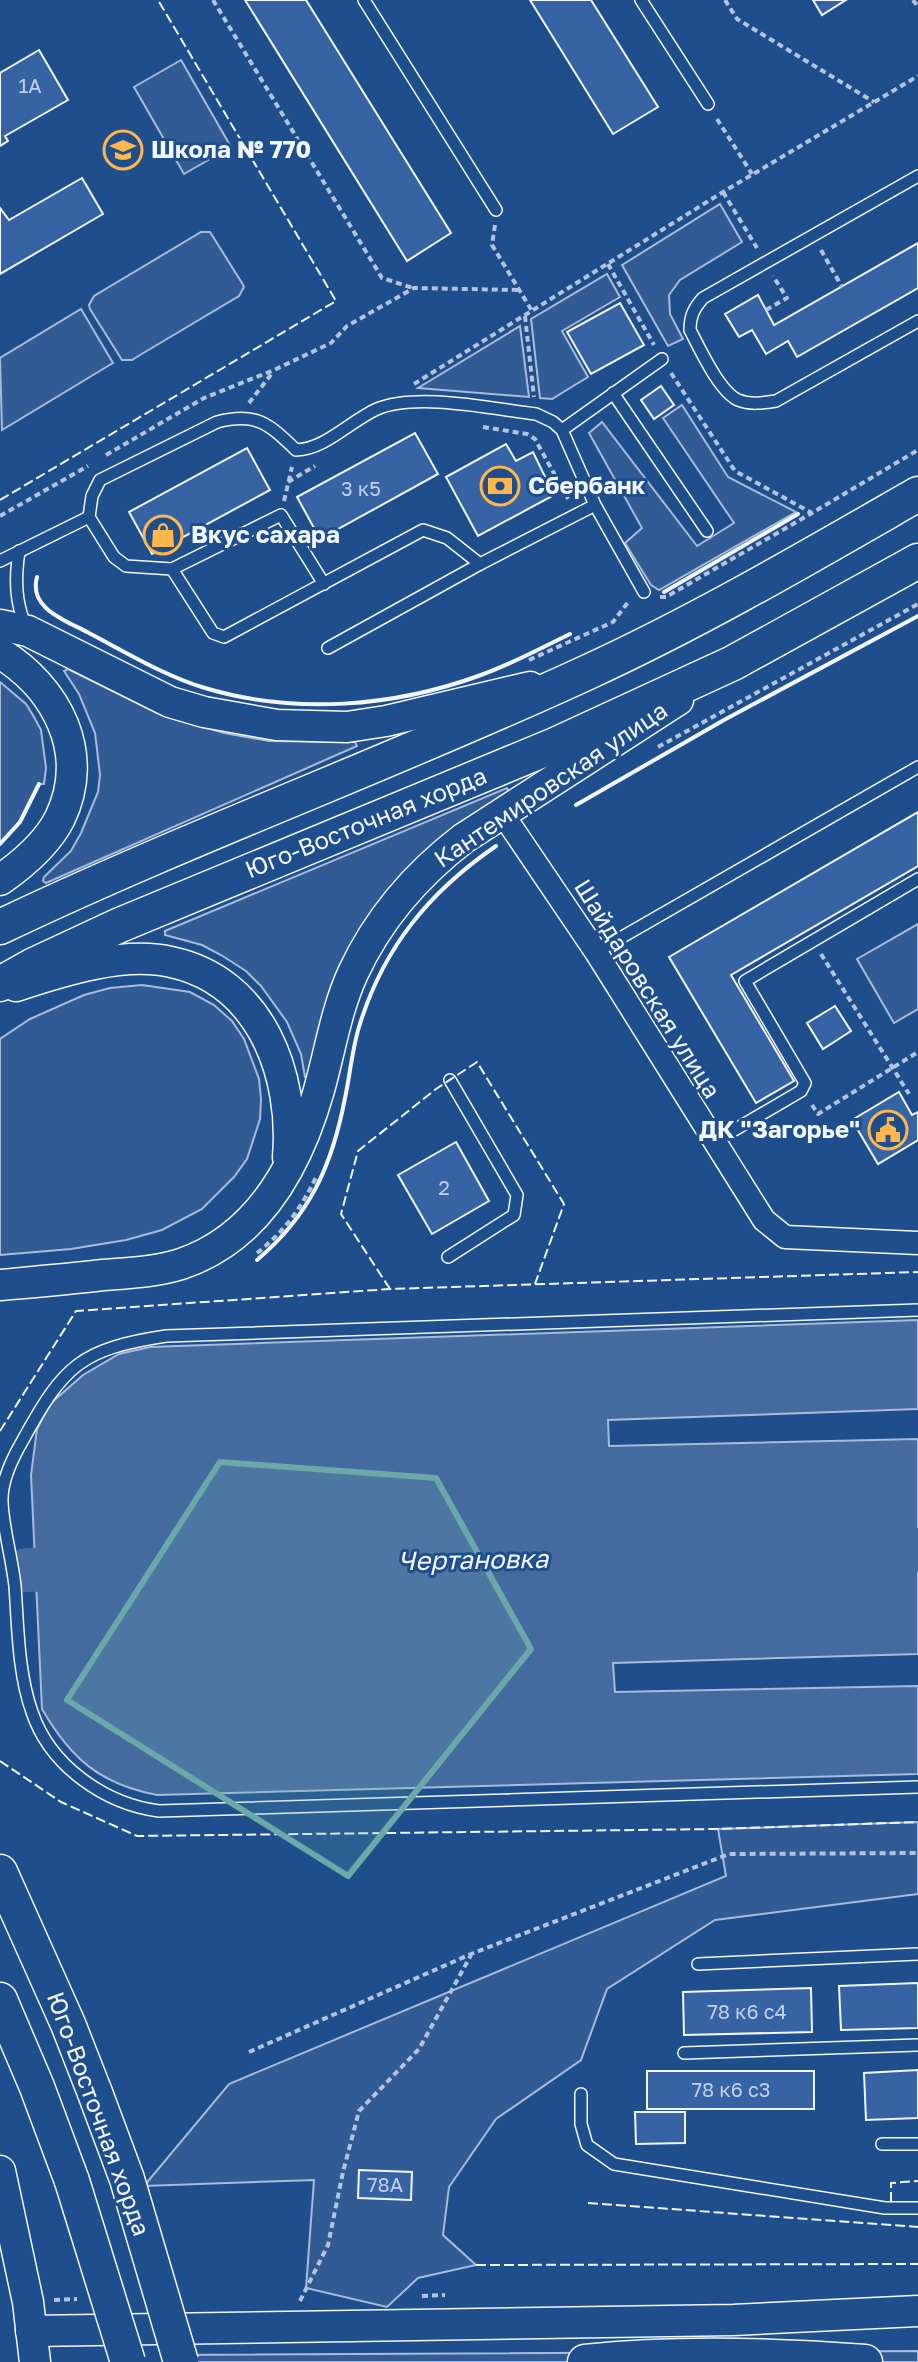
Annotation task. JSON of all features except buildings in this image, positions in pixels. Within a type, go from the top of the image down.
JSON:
[{"type":"main road","name":"Юго-Восточная хорда","points":[[0,927],[95,882],[590,672],[683,625],[918,494]]},
{"type":"main road","name":"Кантемировская улица","points":[[0,1285],[138,1272],[189,1261],[214,1249],[243,1228],[273,1195],[309,1121],[340,1007],[363,953],[390,912],[435,860],[733,663],[918,561]]},
{"type":"main road","points":[[14,628],[170,702],[204,712],[277,725],[347,727],[386,721],[590,672]]},
{"type":"main road","points":[[0,653],[49,696],[71,742],[72,768],[69,791],[60,818],[46,840],[20,866],[0,880]]},
{"type":"main road","name":"Юго-Восточная хорда","points":[[0,984],[120,925],[555,745],[733,663]]},
{"type":"main road","points":[[0,991],[89,965],[140,959],[170,961],[196,970],[221,984],[258,1020],[276,1058],[288,1105],[290,1135],[287,1171]]},
{"type":"main road","name":"Юго-Восточная хорда","points":[[0,1872],[68,2024],[127,2179],[181,2362]]},
{"type":"main road","name":"Юго-Восточная хорда","points":[[0,2000],[72,2181],[128,2362]]},
{"type":"main road","points":[[0,2171],[28,2302],[35,2362]]},
{"type":"main road","points":[[31,2331],[733,2320],[910,2313]]},
{"type":"main road","points":[[585,2362],[630,2357],[706,2357],[865,2362]]},
{"type":"street","name":"Шайдаровская улица","points":[[502,813],[596,952],[764,1220],[785,1237],[918,1243]]},
{"type":"lane","points":[[364,0],[496,210]]},
{"type":"lane","points":[[641,0],[708,104]]},
{"type":"lane","points":[[918,176],[703,298],[694,308],[690,330],[724,390],[738,400],[757,404],[776,401],[918,321]]},
{"type":"lane","points":[[562,430],[662,359]]},
{"type":"lane","points":[[613,393],[707,531]]},
{"type":"lane","points":[[324,584],[281,515],[172,569],[126,566],[114,557],[89,517],[92,496],[100,480],[217,422],[238,417],[259,419],[276,430],[296,450],[309,449],[377,409],[403,401],[536,414],[562,430],[595,505],[644,592]]},
{"type":"lane","points":[[328,648],[595,505]]},
{"type":"lane","points":[[0,561],[89,517]]},
{"type":"lane","points":[[172,569],[213,633],[224,637],[423,530],[447,538],[480,564]]},
{"type":"lane","points":[[14,628],[19,551]]},
{"type":"lane","points":[[596,952],[918,767]]},
{"type":"lane","points":[[711,1139],[724,1136],[801,1091],[805,1083],[745,981],[918,879]]},
{"type":"lane","points":[[448,1257],[514,1215],[517,1195],[450,1080]]},
{"type":"lane","points":[[918,1310],[166,1336],[131,1341],[101,1350],[72,1367],[48,1393],[11,1461],[1,1500],[12,1556],[21,1660],[32,1712],[47,1742],[67,1766],[95,1789],[132,1807],[175,1811],[918,1787]]},
{"type":"lane","points":[[698,1964],[918,1954]]},
{"type":"lane","points":[[684,2053],[918,2045]]},
{"type":"lane","points":[[581,2094],[581,2124],[587,2145],[614,2164],[885,2208],[918,2208]]},
{"type":"lane","points":[[882,2144],[918,2144]]},
{"type":"path","points":[[213,0],[382,278],[414,288],[519,290]]},
{"type":"path","points":[[725,0],[737,19],[874,102]]},
{"type":"path","points":[[913,0],[918,7]]},
{"type":"path","points":[[406,390],[752,174],[918,76]]},
{"type":"path","points":[[708,104],[752,174]]},
{"type":"path","points":[[723,192],[749,235]]},
{"type":"path","points":[[496,210],[492,245],[532,311]]},
{"type":"path","points":[[813,236],[842,287]]},
{"type":"path","points":[[608,264],[662,359],[735,471],[812,513]]},
{"type":"path","points":[[0,516],[204,398],[331,343],[347,326],[414,288]]},
{"type":"path","points":[[525,316],[534,397]]},
{"type":"path","points":[[238,417],[274,370]]},
{"type":"path","points":[[482,426],[527,434],[535,439],[576,516]]},
{"type":"path","points":[[281,515],[296,450]]},
{"type":"path","points":[[657,597],[666,597],[918,450]]},
{"type":"path","points":[[288,482],[315,466]]},
{"type":"path","points":[[652,751],[918,604]]},
{"type":"path","points":[[813,941],[909,1094]]},
{"type":"path","points":[[801,1091],[818,1114],[918,1052]]},
{"type":"path","points":[[253,1257],[273,1241],[290,1221],[306,1198],[321,1164]]},
{"type":"path","points":[[249,2052],[471,1954],[729,1854],[918,1853]]},
{"type":"path","points":[[300,2301],[328,2245],[359,2111],[419,2049],[471,1954]]},
{"type":"highlighted area","points":[[220,1462],[436,1478],[531,1649],[348,1876],[67,1700]]},
{"type":"shaded area","points":[[181,60],[231,147],[184,174],[134,87]]},
{"type":"shaded area","points":[[720,204],[742,242],[680,280],[669,295],[670,314],[683,339],[668,346],[622,265]]},
{"type":"shaded area","points":[[201,232],[210,232],[242,283],[244,287],[239,296],[132,360],[122,360],[90,309],[94,296]]},
{"type":"shaded area","points":[[607,274],[620,297],[562,331],[588,377],[552,399],[540,398],[531,319]]},
{"type":"shaded area","points":[[81,309],[113,363],[2,430],[0,358]]},
{"type":"shaded area","points":[[520,326],[529,397],[418,388]]},
{"type":"shaded area","points":[[682,405],[728,477],[796,512],[659,590],[651,585],[625,543],[642,528],[589,433],[602,422],[697,546],[734,523],[663,418]]},
{"type":"shaded area","points":[[68,669],[157,713],[224,733],[269,741],[355,742],[357,746],[46,883],[44,877],[71,851],[81,833],[98,792],[100,775],[95,733],[79,694],[64,671]]},
{"type":"shaded area","points":[[0,682],[26,704],[41,730],[46,768],[44,784],[39,784],[20,822],[0,844]]},
{"type":"shaded area","points":[[507,788],[509,792],[436,843],[308,1078],[305,1077],[301,1054],[287,1022],[246,971],[202,945],[165,935],[165,931]]},
{"type":"shaded area","points":[[918,924],[918,1009],[894,1023],[857,959]]},
{"type":"shaded area","points":[[142,985],[190,992],[214,1005],[232,1021],[244,1039],[259,1079],[261,1099],[260,1119],[247,1159],[202,1209],[162,1230],[126,1240],[71,1249],[0,1255],[0,1039],[30,1019],[84,995],[110,988]]},
{"type":"shaded area","points":[[918,1320],[918,1409],[608,1420],[609,1446],[918,1439],[918,1531],[45,1553],[47,1584],[918,1567],[918,1654],[613,1663],[615,1692],[918,1686],[918,1774],[157,1795],[119,1784],[89,1767],[64,1742],[42,1709],[31,1475],[37,1429],[50,1404],[83,1375],[119,1354],[150,1347]]},
{"type":"shaded area","points":[[918,1822],[918,1894],[715,1920],[607,1989],[581,2060],[496,2119],[449,2187],[443,2235],[476,2265],[418,2278],[387,2307],[306,2288],[314,2180],[144,2186],[229,2084],[726,1876],[718,1829]]},
{"type":"shaded area","points":[[918,2351],[918,2362],[188,2362],[168,2355]]},
{"type":"waterway","name":"Чертановка","points":[[27,1570],[918,1550]]},
{"type":"fence","points":[[0,500],[336,301],[158,0]]},
{"type":"fence","points":[[390,1289],[341,1214],[358,1151],[436,1089],[477,1062],[564,1204],[535,1284]]},
{"type":"fence","points":[[0,1431],[76,1311],[390,1289],[918,1272]]},
{"type":"fence","points":[[0,1761],[61,1802],[137,1836],[718,1829],[918,1822]]},
{"type":"fence","points":[[891,2202],[891,2183],[918,2181]]},
{"type":"fence","points":[[588,2203],[918,2227]]},
{"type":"fence","points":[[476,2265],[918,2264]]},
{"type":"wall","points":[[664,592],[798,514]]},
{"type":"wall","points":[[37,577],[38,598],[51,612],[70,624],[190,683],[239,697],[274,702],[344,704],[414,694],[493,671],[570,634]]},
{"type":"wall","points":[[576,805],[724,720],[918,616]]},
{"type":"wall","points":[[0,844],[20,822],[39,784]]},
{"type":"wall","points":[[257,1260],[291,1225],[316,1188],[340,1123],[359,1027],[369,998],[395,947],[430,903],[496,846]]},
{"type":"place","name":"Школа № 770","points":[[123,150]]},
{"type":"place","name":"Сбербанк","points":[[500,486]]},
{"type":"place","name":"Вкус сахара","points":[[163,535]]},
{"type":"place","name":"ДК \"Загорье\"","points":[[888,1130]]}]
